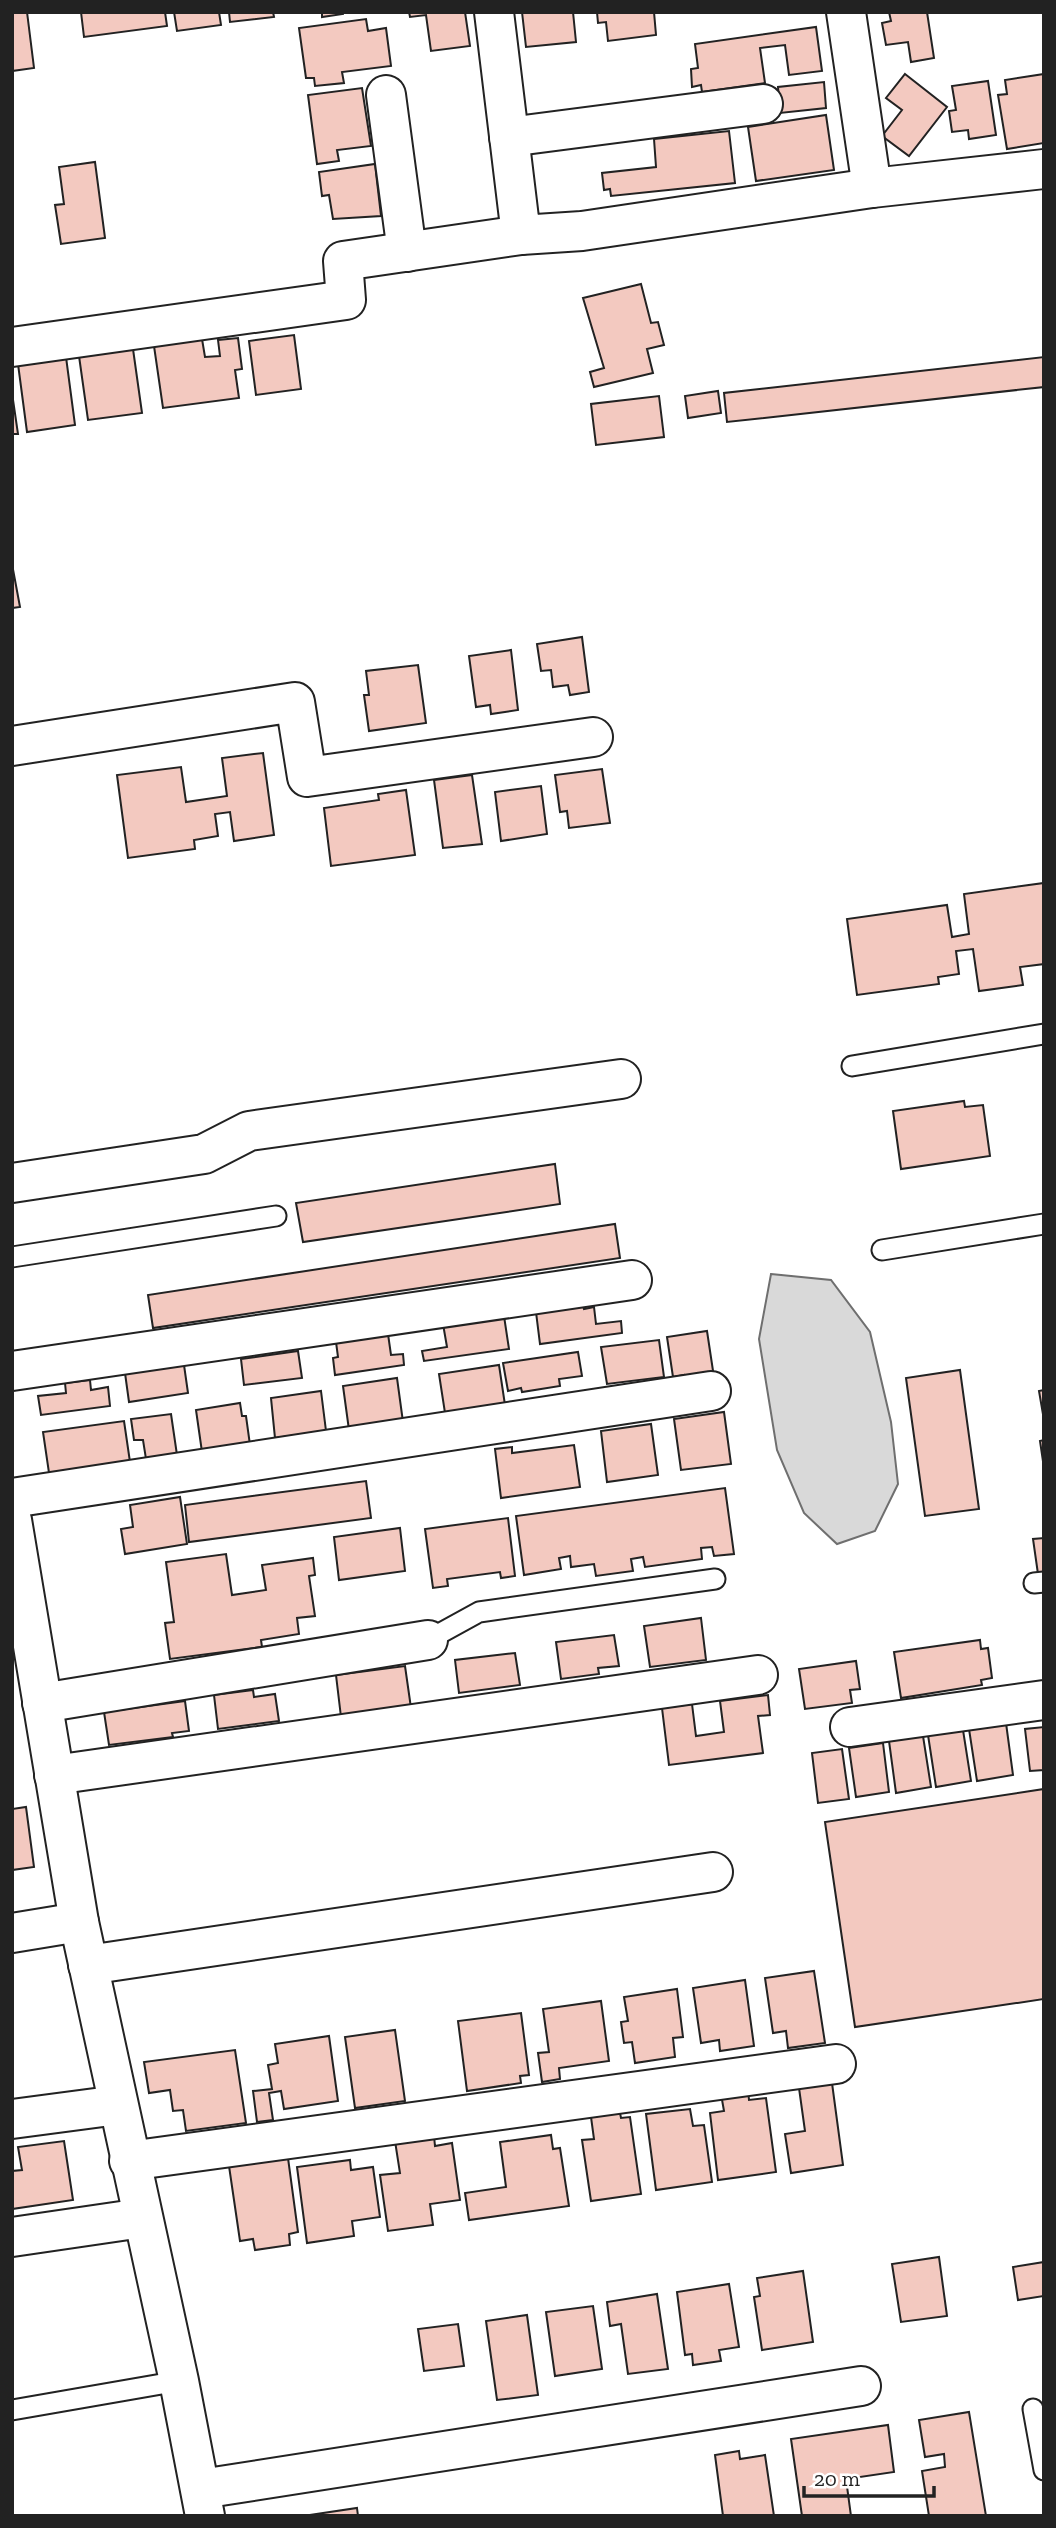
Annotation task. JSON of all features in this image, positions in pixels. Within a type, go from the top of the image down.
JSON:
[{"type":"street","points":[[494,12],[522,235]]},
{"type":"street","points":[[846,12],[872,188]]},
{"type":"street","points":[[386,95],[407,252]]},
{"type":"street","points":[[509,137],[763,104]]},
{"type":"street","points":[[12,346],[346,300],[343,261],[522,235],[582,231],[872,188],[1044,169]]},
{"type":"street","points":[[12,746],[295,702],[307,777],[593,737]]},
{"type":"street","points":[[12,1184],[204,1154],[249,1131],[621,1079]]},
{"type":"street","points":[[12,1371],[632,1280]]},
{"type":"street","points":[[12,1498],[711,1391]]},
{"type":"street","points":[[12,1520],[31,1694],[54,1775],[79,1922],[203,2502],[861,2386]]},
{"type":"street","points":[[31,1694],[428,1640]]},
{"type":"street","points":[[54,1775],[758,1675]]},
{"type":"street","points":[[850,1727],[1044,1700]]},
{"type":"street","points":[[88,1965],[713,1872]]},
{"type":"street","points":[[12,1933],[79,1922]]},
{"type":"street","points":[[129,2161],[836,2064]]},
{"type":"street","points":[[12,2119],[118,2105]]},
{"type":"street","points":[[12,2237],[142,2218]]},
{"type":"lane","points":[[852,1066],[1044,1034]]},
{"type":"lane","points":[[12,1256],[276,1216]]},
{"type":"lane","points":[[883,1250],[1044,1224]]},
{"type":"lane","points":[[428,1640],[479,1612],[715,1579]]},
{"type":"lane","points":[[12,2410],[179,2381]]},
{"type":"lane","points":[[1033,2409],[1044,2470]]},
{"type":"shaded area","points":[[771,1274],[831,1280],[870,1332],[891,1422],[898,1484],[875,1531],[837,1544],[804,1513],[777,1450],[759,1339]]},
{"type":"building","points":[[12,12],[27,12],[34,68],[12,71]]},
{"type":"building","points":[[81,12],[165,12],[167,26],[84,37]]},
{"type":"building","points":[[174,12],[219,12],[221,25],[177,31]]},
{"type":"building","points":[[229,12],[273,12],[274,17],[230,22]]},
{"type":"building","points":[[322,12],[343,12],[343,14],[322,17]]},
{"type":"building","points":[[409,12],[465,12],[470,46],[431,51],[426,15],[410,17]]},
{"type":"building","points":[[522,12],[573,12],[576,42],[526,47]]},
{"type":"building","points":[[597,12],[654,12],[656,35],[608,41],[606,22],[598,23]]},
{"type":"building","points":[[889,12],[927,12],[934,58],[911,62],[908,42],[886,45],[882,23],[891,21]]},
{"type":"building","points":[[366,19],[368,31],[386,28],[391,66],[342,72],[344,83],[315,86],[314,78],[306,78],[299,28]]},
{"type":"building","points":[[816,27],[822,71],[789,75],[785,45],[760,48],[765,83],[702,92],[701,85],[692,87],[691,69],[698,68],[695,44]]},
{"type":"building","points":[[905,74],[947,107],[909,156],[882,136],[902,110],[886,98]]},
{"type":"building","points":[[1044,74],[1044,143],[1007,149],[998,95],[1007,94],[1005,80]]},
{"type":"building","points":[[988,81],[996,135],[969,139],[968,130],[952,132],[949,111],[956,110],[952,86]]},
{"type":"building","points":[[824,82],[826,108],[780,113],[778,87]]},
{"type":"building","points":[[362,88],[371,146],[337,150],[339,161],[317,164],[308,95]]},
{"type":"building","points":[[826,115],[834,170],[756,181],[748,127]]},
{"type":"building","points":[[729,131],[735,183],[611,196],[610,189],[604,190],[602,173],[656,167],[654,139]]},
{"type":"building","points":[[95,162],[105,238],[61,244],[55,205],[64,204],[59,167]]},
{"type":"building","points":[[375,164],[381,216],[333,219],[329,195],[322,196],[319,172]]},
{"type":"building","points":[[641,284],[651,323],[658,322],[664,345],[647,349],[653,373],[594,387],[590,372],[604,368],[583,298]]},
{"type":"building","points":[[294,335],[301,389],[256,395],[249,341]]},
{"type":"building","points":[[238,338],[242,369],[235,370],[239,398],[163,408],[154,346],[202,339],[205,357],[220,356],[218,340]]},
{"type":"building","points":[[133,349],[142,413],[88,420],[79,356]]},
{"type":"building","points":[[66,357],[75,425],[27,432],[18,364]]},
{"type":"building","points":[[1044,357],[1044,387],[727,422],[724,393]]},
{"type":"building","points":[[718,391],[721,413],[688,418],[685,396]]},
{"type":"building","points":[[12,393],[18,434],[12,434]]},
{"type":"building","points":[[659,396],[664,437],[596,445],[591,404]]},
{"type":"building","points":[[12,564],[20,607],[12,608]]},
{"type":"building","points":[[582,637],[589,692],[570,695],[568,685],[553,687],[551,670],[541,671],[537,644]]},
{"type":"building","points":[[511,650],[518,710],[491,714],[490,705],[476,707],[469,656]]},
{"type":"building","points":[[418,665],[426,723],[369,731],[364,695],[369,695],[366,671]]},
{"type":"building","points":[[263,753],[274,835],[234,841],[230,812],[215,814],[218,836],[194,840],[195,849],[128,858],[117,775],[181,767],[186,802],[227,796],[222,758]]},
{"type":"building","points":[[602,769],[610,823],[569,828],[567,811],[560,812],[555,775]]},
{"type":"building","points":[[472,775],[482,844],[443,848],[434,780]]},
{"type":"building","points":[[541,786],[547,834],[501,841],[495,792]]},
{"type":"building","points":[[406,790],[415,855],[331,866],[324,808],[379,800],[378,794]]},
{"type":"building","points":[[1044,883],[1044,964],[1020,967],[1023,985],[979,991],[973,949],[956,951],[959,974],[938,977],[939,984],[857,995],[847,919],[947,905],[952,937],[969,934],[964,894]]},
{"type":"building","points":[[964,1101],[965,1107],[983,1105],[990,1156],[901,1169],[893,1111]]},
{"type":"building","points":[[555,1164],[560,1204],[303,1242],[296,1203]]},
{"type":"building","points":[[615,1224],[620,1258],[153,1328],[148,1295]]},
{"type":"building","points":[[583,1306],[584,1309],[594,1307],[596,1324],[621,1321],[622,1333],[540,1344],[536,1312]]},
{"type":"building","points":[[504,1316],[509,1349],[424,1361],[422,1351],[447,1347],[443,1324]]},
{"type":"building","points":[[707,1331],[715,1384],[686,1388],[684,1375],[673,1377],[667,1337]]},
{"type":"building","points":[[388,1334],[391,1355],[403,1354],[404,1365],[335,1375],[333,1358],[338,1357],[336,1342]]},
{"type":"building","points":[[659,1340],[664,1377],[607,1384],[601,1347]]},
{"type":"building","points":[[298,1351],[302,1378],[244,1385],[241,1359]]},
{"type":"building","points":[[578,1352],[582,1376],[559,1379],[560,1386],[522,1392],[521,1388],[508,1391],[503,1363]]},
{"type":"building","points":[[184,1365],[188,1393],[129,1402],[125,1373]]},
{"type":"building","points":[[499,1365],[505,1405],[445,1413],[439,1374]]},
{"type":"building","points":[[960,1370],[979,1509],[925,1516],[906,1378]]},
{"type":"building","points":[[397,1378],[403,1422],[349,1430],[343,1386]]},
{"type":"building","points":[[90,1380],[91,1390],[108,1387],[110,1406],[41,1415],[38,1396],[66,1393],[65,1383]]},
{"type":"building","points":[[1044,1390],[1044,1420],[1039,1391]]},
{"type":"building","points":[[321,1391],[326,1431],[275,1438],[271,1398]]},
{"type":"building","points":[[240,1403],[242,1416],[246,1416],[250,1445],[202,1452],[196,1410]]},
{"type":"building","points":[[724,1412],[731,1464],[681,1470],[674,1419]]},
{"type":"building","points":[[171,1414],[177,1455],[146,1459],[143,1440],[134,1440],[131,1419]]},
{"type":"building","points":[[124,1421],[130,1462],[49,1473],[43,1432]]},
{"type":"building","points":[[651,1424],[658,1475],[607,1482],[601,1431]]},
{"type":"building","points":[[1044,1440],[1044,1468],[1040,1441]]},
{"type":"building","points":[[574,1445],[580,1487],[501,1498],[495,1449],[512,1447],[512,1453]]},
{"type":"building","points":[[366,1481],[371,1518],[189,1542],[185,1505]]},
{"type":"building","points":[[725,1488],[734,1554],[714,1556],[712,1547],[701,1548],[702,1559],[645,1567],[643,1557],[631,1559],[633,1571],[596,1576],[594,1564],[571,1567],[570,1556],[559,1558],[561,1569],[524,1575],[516,1516]]},
{"type":"building","points":[[180,1497],[187,1544],[125,1554],[121,1529],[133,1527],[130,1505]]},
{"type":"building","points":[[508,1518],[515,1576],[501,1578],[500,1572],[447,1579],[448,1586],[433,1588],[425,1529]]},
{"type":"building","points":[[400,1528],[405,1571],[339,1580],[334,1537]]},
{"type":"building","points":[[1044,1538],[1044,1573],[1038,1574],[1033,1539]]},
{"type":"building","points":[[226,1554],[232,1595],[266,1590],[262,1565],[313,1558],[315,1575],[309,1576],[315,1616],[297,1618],[299,1634],[261,1640],[262,1647],[170,1659],[165,1623],[174,1622],[166,1562]]},
{"type":"building","points":[[701,1618],[706,1660],[650,1667],[644,1626]]},
{"type":"building","points":[[614,1635],[619,1666],[598,1668],[599,1674],[561,1679],[556,1642]]},
{"type":"building","points":[[980,1640],[981,1649],[988,1648],[992,1678],[981,1680],[982,1685],[901,1698],[894,1652]]},
{"type":"building","points":[[515,1653],[520,1685],[459,1693],[455,1660]]},
{"type":"building","points":[[856,1661],[860,1689],[850,1690],[852,1703],[805,1709],[799,1669]]},
{"type":"building","points":[[405,1666],[411,1708],[341,1717],[336,1675]]},
{"type":"building","points":[[253,1690],[254,1697],[275,1694],[279,1721],[218,1729],[214,1695]]},
{"type":"building","points":[[768,1695],[770,1715],[758,1716],[763,1753],[669,1765],[662,1708],[692,1704],[696,1736],[724,1732],[720,1701]]},
{"type":"building","points":[[185,1701],[189,1731],[172,1733],[173,1737],[109,1745],[104,1712]]},
{"type":"building","points":[[1006,1723],[1013,1775],[977,1781],[969,1729]]},
{"type":"building","points":[[1044,1727],[1044,1770],[1030,1771],[1025,1729]]},
{"type":"building","points":[[963,1730],[971,1781],[936,1787],[928,1735]]},
{"type":"building","points":[[923,1736],[931,1787],[896,1793],[889,1741]]},
{"type":"building","points":[[883,1743],[889,1792],[856,1797],[849,1748]]},
{"type":"building","points":[[842,1749],[849,1799],[818,1803],[812,1753]]},
{"type":"building","points":[[1044,1789],[1044,1999],[855,2027],[825,1822]]},
{"type":"building","points":[[26,1807],[34,1867],[12,1870],[12,1809]]},
{"type":"building","points":[[814,1971],[825,2043],[788,2048],[786,2031],[773,2033],[765,1978]]},
{"type":"building","points":[[745,1980],[754,2046],[720,2051],[719,2040],[701,2043],[693,1988]]},
{"type":"building","points":[[677,1989],[683,2037],[673,2038],[675,2057],[635,2063],[632,2042],[624,2043],[621,2022],[628,2021],[624,1997]]},
{"type":"building","points":[[601,2001],[609,2061],[559,2068],[560,2079],[542,2082],[538,2053],[549,2052],[543,2009]]},
{"type":"building","points":[[521,2013],[529,2075],[520,2076],[521,2083],[467,2091],[458,2021]]},
{"type":"building","points":[[395,2030],[405,2101],[355,2108],[345,2037]]},
{"type":"building","points":[[329,2036],[338,2101],[284,2109],[281,2091],[269,2093],[273,2120],[257,2122],[253,2091],[272,2089],[268,2065],[278,2063],[275,2044]]},
{"type":"building","points":[[235,2050],[246,2123],[186,2131],[183,2110],[173,2111],[170,2090],[149,2093],[144,2062]]},
{"type":"building","points":[[832,2083],[843,2165],[791,2173],[785,2134],[805,2131],[799,2088]]},
{"type":"building","points":[[748,2090],[749,2100],[766,2098],[776,2172],[718,2180],[710,2113],[724,2111],[721,2094]]},
{"type":"building","points":[[690,2109],[693,2126],[704,2125],[712,2182],[656,2190],[646,2114]]},
{"type":"building","points":[[620,2113],[621,2118],[630,2117],[641,2194],[591,2201],[582,2140],[594,2139],[591,2117]]},
{"type":"building","points":[[551,2135],[553,2149],[560,2148],[569,2206],[469,2220],[465,2193],[506,2187],[500,2142]]},
{"type":"building","points":[[434,2136],[435,2146],[452,2143],[460,2200],[430,2204],[433,2225],[388,2231],[380,2175],[400,2173],[395,2141]]},
{"type":"building","points":[[64,2141],[73,2200],[12,2209],[12,2171],[22,2170],[18,2147]]},
{"type":"building","points":[[288,2158],[298,2232],[289,2234],[290,2245],[255,2250],[253,2239],[240,2241],[229,2166]]},
{"type":"building","points":[[350,2160],[351,2170],[373,2167],[380,2217],[352,2221],[354,2236],[307,2243],[297,2167]]},
{"type":"building","points":[[939,2257],[947,2316],[901,2322],[892,2264]]},
{"type":"building","points":[[1044,2262],[1044,2296],[1018,2300],[1013,2267]]},
{"type":"building","points":[[803,2271],[813,2342],[762,2350],[754,2297],[760,2296],[757,2278]]},
{"type":"building","points":[[729,2284],[739,2347],[719,2350],[721,2361],[693,2365],[692,2354],[685,2355],[677,2292]]},
{"type":"building","points":[[657,2294],[668,2369],[628,2374],[621,2324],[610,2326],[607,2302]]},
{"type":"building","points":[[593,2306],[602,2369],[555,2376],[546,2312]]},
{"type":"building","points":[[527,2315],[538,2395],[497,2400],[486,2321]]},
{"type":"building","points":[[458,2324],[464,2366],[424,2371],[418,2329]]},
{"type":"building","points":[[969,2412],[986,2516],[929,2516],[922,2471],[945,2467],[944,2454],[925,2457],[919,2420]]},
{"type":"building","points":[[888,2425],[894,2472],[846,2479],[851,2516],[802,2516],[791,2439]]},
{"type":"building","points":[[739,2451],[740,2459],[765,2455],[774,2516],[723,2516],[715,2455]]},
{"type":"building","points":[[357,2508],[358,2516],[303,2516]]}]
